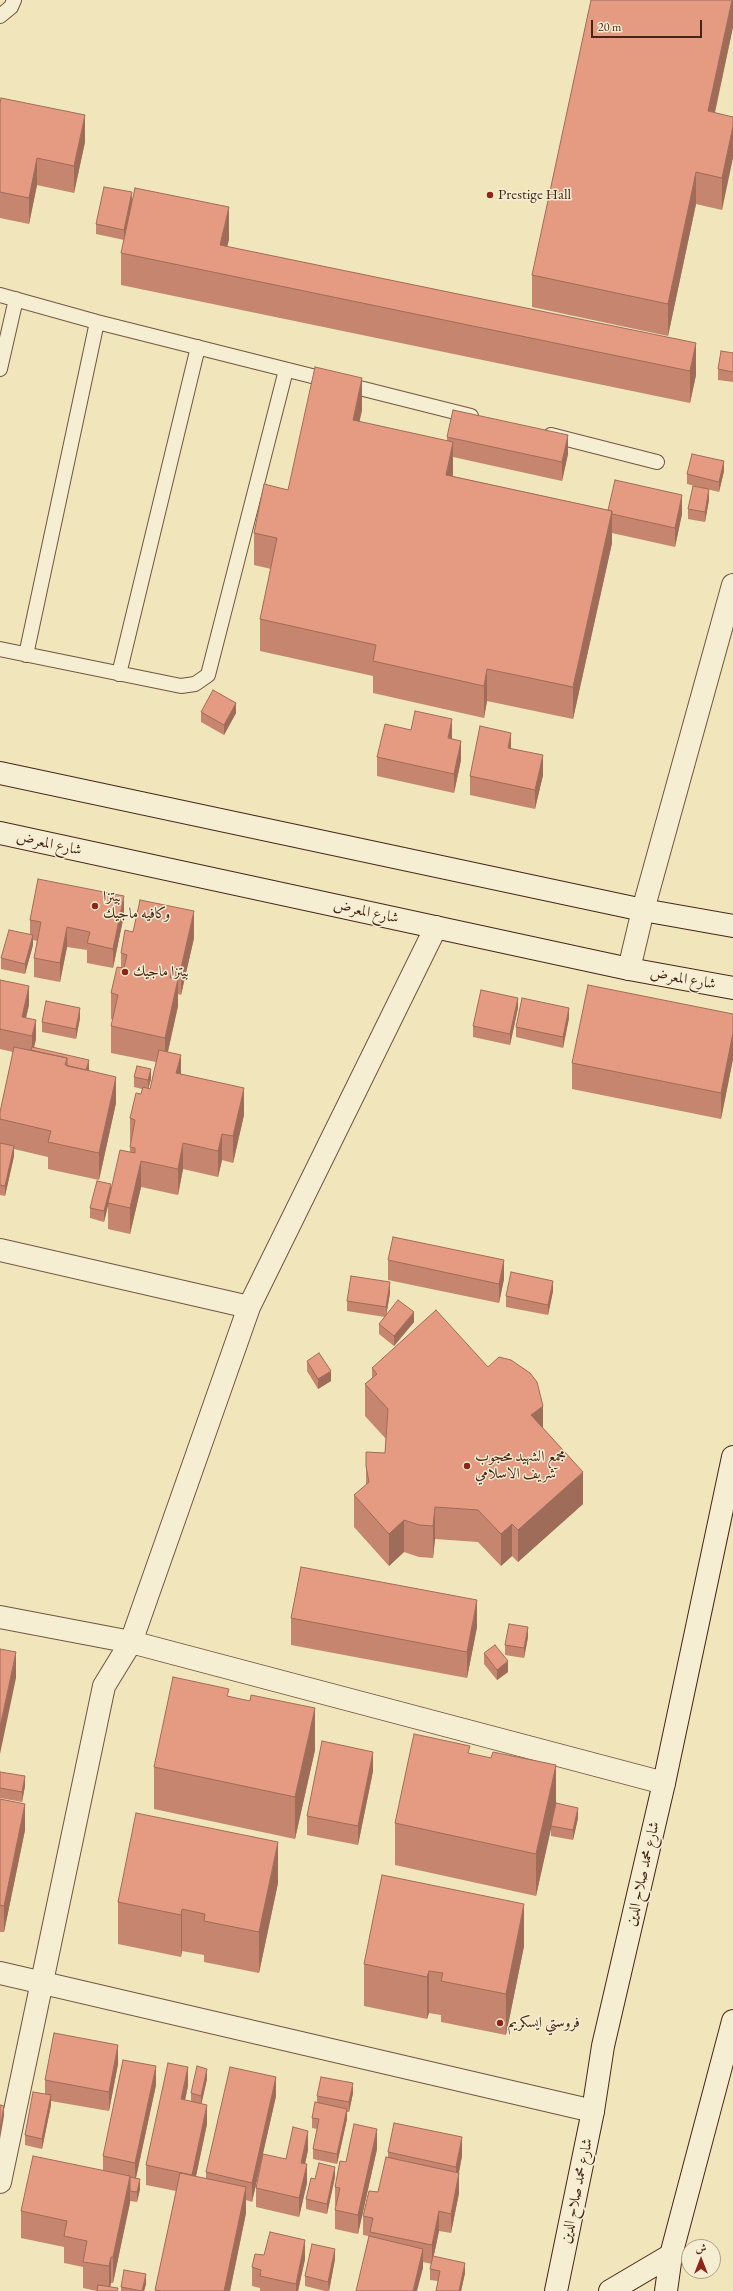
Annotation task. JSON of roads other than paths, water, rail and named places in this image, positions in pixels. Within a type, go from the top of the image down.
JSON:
[{"type":"street","points":[[629,969],[643,910],[733,585]]},
{"type":"street","points":[[0,774],[643,910],[733,926]]},
{"type":"street","name":"شارع المعرض","points":[[0,833],[629,969],[733,988]]},
{"type":"street","points":[[0,2182],[104,1686],[131,1642],[249,1307],[436,927]]},
{"type":"street","points":[[0,1250],[249,1307]]},
{"type":"street","name":"شارع محمد صلاح الدين","points":[[556,2291],[593,2111],[603,2046],[664,1783],[733,1457]]},
{"type":"street","points":[[0,1618],[131,1642],[664,1783]]},
{"type":"street","points":[[0,1972],[593,2111]]},
{"type":"street","points":[[666,2291],[671,2255],[733,2022]]},
{"type":"street","points":[[610,2291],[671,2255]]},
{"type":"lane","points":[[0,16],[11,7],[14,0]]},
{"type":"lane","points":[[0,296],[16,299],[97,322],[487,420]]},
{"type":"lane","points":[[0,369],[16,299]]},
{"type":"lane","points":[[26,654],[97,322]]},
{"type":"lane","points":[[120,674],[198,347]]},
{"type":"lane","points":[[0,649],[181,686],[195,684],[208,675],[286,370]]},
{"type":"lane","points":[[541,433],[657,462]]},
{"type":"place","name":"Prestige Hall","points":[[490,195]]},
{"type":"place","name":"بيتزا وكافيه ماجيك","points":[[95,906]]},
{"type":"place","name":"بيتزا ماجيك","points":[[125,972]]},
{"type":"place","name":"مجمع الشهيد محجوب شريف الاسلامي","points":[[467,1466]]},
{"type":"place","name":"فروستي ايسكريم","points":[[500,2023]]}]
